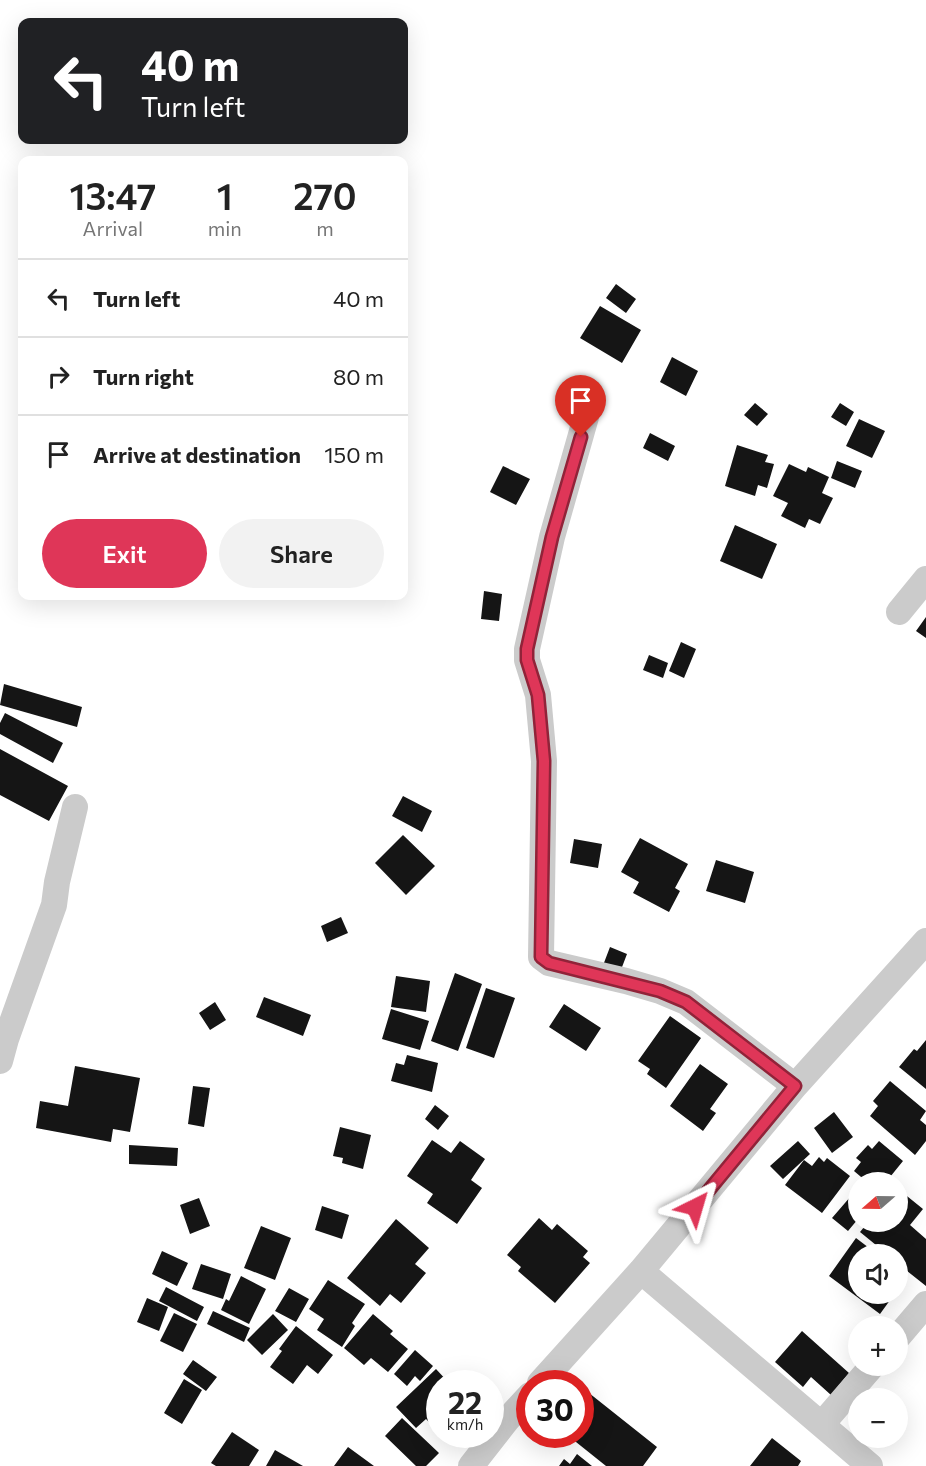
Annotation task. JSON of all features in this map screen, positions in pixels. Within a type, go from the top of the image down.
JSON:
[{"type":"street","points":[[586,417],[552,537],[527,649],[527,660],[538,695],[544,761],[541,957],[549,963],[660,991],[686,1002],[795,1086]]},
{"type":"street","points":[[899,612],[926,579]]},
{"type":"street","points":[[0,1061],[54,905],[57,882],[75,807]]},
{"type":"street","points":[[552,1370],[641,1271],[795,1086],[926,941]]},
{"type":"street","points":[[641,1271],[870,1466]]},
{"type":"street","points":[[908,1325],[926,1304]]},
{"type":"street","points":[[822,1425],[864,1376]]},
{"type":"street","points":[[471,1466],[516,1410]]},
{"type":"building","points":[[616,284],[636,299],[626,313],[606,298]]},
{"type":"building","points":[[600,306],[641,330],[622,363],[580,338]]},
{"type":"building","points":[[672,357],[698,371],[686,396],[660,382]]},
{"type":"building","points":[[755,403],[768,414],[757,426],[744,415]]},
{"type":"building","points":[[840,403],[854,412],[846,426],[831,417]]},
{"type":"building","points":[[859,419],[885,431],[872,458],[846,446]]},
{"type":"building","points":[[650,433],[675,446],[668,461],[643,448]]},
{"type":"building","points":[[737,445],[768,455],[765,462],[774,464],[767,488],[758,485],[755,496],[725,486]]},
{"type":"building","points":[[837,461],[862,471],[855,488],[831,478]]},
{"type":"building","points":[[789,464],[806,472],[808,467],[829,477],[822,493],[833,498],[820,524],[809,519],[805,528],[781,516],[788,503],[773,496]]},
{"type":"building","points":[[503,466],[530,479],[516,505],[490,492]]},
{"type":"building","points":[[735,525],[777,544],[762,579],[720,561]]},
{"type":"building","points":[[484,591],[502,594],[499,621],[481,619]]},
{"type":"building","points":[[926,617],[926,638],[916,631]]},
{"type":"building","points":[[681,642],[696,649],[684,678],[669,671]]},
{"type":"building","points":[[649,655],[668,663],[663,678],[643,670]]},
{"type":"building","points":[[4,684],[82,707],[77,727],[0,705]]},
{"type":"building","points":[[5,713],[63,743],[53,763],[0,734],[0,723]]},
{"type":"building","points":[[0,749],[68,786],[49,821],[0,795]]},
{"type":"building","points":[[403,796],[432,811],[422,832],[392,816]]},
{"type":"building","points":[[403,835],[435,866],[406,895],[375,863]]},
{"type":"building","points":[[640,838],[688,864],[675,888],[680,891],[669,912],[633,893],[639,882],[621,872]]},
{"type":"building","points":[[574,839],[602,844],[598,868],[570,863]]},
{"type":"building","points":[[716,860],[754,872],[745,903],[706,891]]},
{"type":"building","points":[[341,917],[348,933],[327,942],[321,926]]},
{"type":"building","points":[[610,947],[627,954],[619,975],[602,968]]},
{"type":"building","points":[[455,973],[482,984],[458,1051],[431,1041]]},
{"type":"building","points":[[396,976],[430,981],[426,1012],[391,1007]]},
{"type":"building","points":[[486,988],[515,998],[494,1058],[466,1048]]},
{"type":"building","points":[[264,997],[311,1015],[303,1036],[256,1017]]},
{"type":"building","points":[[215,1002],[226,1020],[210,1030],[199,1013]]},
{"type":"building","points":[[564,1004],[601,1028],[586,1051],[549,1027]]},
{"type":"building","points":[[391,1009],[429,1021],[420,1050],[382,1039]]},
{"type":"building","points":[[670,1016],[701,1038],[666,1088],[647,1074],[650,1069],[638,1061]]},
{"type":"building","points":[[926,1040],[926,1089],[899,1067],[914,1049],[917,1051]]},
{"type":"building","points":[[407,1055],[438,1063],[432,1092],[391,1081],[396,1063],[404,1065]]},
{"type":"building","points":[[700,1064],[728,1084],[710,1109],[716,1113],[703,1131],[670,1106]]},
{"type":"building","points":[[75,1066],[140,1078],[130,1132],[113,1129],[111,1142],[36,1128],[40,1101],[68,1106]]},
{"type":"building","points":[[890,1081],[926,1111],[920,1120],[926,1125],[926,1141],[915,1155],[870,1116],[878,1106],[873,1101]]},
{"type":"building","points":[[193,1086],[210,1088],[204,1127],[188,1124]]},
{"type":"building","points":[[435,1105],[449,1116],[438,1130],[425,1119]]},
{"type":"building","points":[[834,1112],[853,1137],[832,1153],[814,1128]]},
{"type":"building","points":[[340,1127],[371,1135],[363,1169],[342,1163],[343,1158],[333,1156]]},
{"type":"building","points":[[432,1140],[451,1153],[460,1141],[485,1159],[471,1180],[482,1188],[457,1224],[427,1203],[433,1194],[407,1176]]},
{"type":"building","points":[[798,1141],[810,1154],[783,1179],[770,1166]]},
{"type":"building","points":[[879,1141],[903,1161],[894,1172],[855,1172],[861,1162],[856,1158],[868,1145],[872,1149]]},
{"type":"building","points":[[129,1145],[178,1148],[177,1166],[129,1164]]},
{"type":"building","points":[[819,1157],[824,1162],[827,1158],[848,1174],[848,1179],[822,1213],[785,1185],[804,1160],[812,1166]]},
{"type":"building","points":[[908,1197],[923,1209],[910,1225],[926,1239],[926,1286],[908,1272],[908,1244],[875,1244],[860,1232],[908,1232]]},
{"type":"building","points":[[199,1198],[210,1226],[190,1234],[180,1205]]},
{"type":"building","points":[[848,1199],[848,1231],[832,1218]]},
{"type":"building","points":[[322,1206],[349,1215],[342,1239],[315,1230]]},
{"type":"building","points":[[539,1218],[552,1230],[557,1224],[588,1251],[583,1257],[590,1263],[555,1303],[518,1271],[521,1267],[507,1255]]},
{"type":"building","points":[[396,1219],[429,1248],[415,1264],[426,1273],[401,1303],[390,1294],[380,1306],[347,1278]]},
{"type":"building","points":[[261,1226],[291,1238],[275,1280],[244,1268]]},
{"type":"building","points":[[856,1238],[864,1244],[852,1244]]},
{"type":"building","points":[[848,1249],[848,1290],[829,1276]]},
{"type":"building","points":[[162,1251],[188,1263],[177,1286],[152,1274]]},
{"type":"building","points":[[201,1264],[231,1274],[223,1299],[192,1289]]},
{"type":"building","points":[[241,1276],[266,1289],[249,1324],[221,1310],[226,1299],[229,1301]]},
{"type":"building","points":[[328,1280],[365,1304],[352,1323],[355,1326],[342,1347],[317,1330],[324,1319],[309,1309]]},
{"type":"building","points":[[166,1287],[204,1307],[197,1321],[159,1301]]},
{"type":"building","points":[[289,1288],[309,1299],[296,1322],[275,1311]]},
{"type":"building","points":[[147,1298],[168,1307],[159,1331],[137,1322]]},
{"type":"building","points":[[867,1304],[887,1304],[880,1314]]},
{"type":"building","points":[[213,1311],[250,1328],[244,1342],[207,1324]]},
{"type":"building","points":[[174,1313],[197,1324],[183,1352],[160,1341]]},
{"type":"building","points":[[273,1314],[288,1330],[262,1355],[247,1340]]},
{"type":"building","points":[[373,1314],[393,1331],[390,1334],[408,1349],[388,1372],[371,1358],[364,1365],[344,1348]]},
{"type":"building","points":[[296,1326],[333,1355],[318,1374],[307,1365],[293,1384],[270,1367],[282,1351],[279,1349]]},
{"type":"building","points":[[802,1331],[848,1374],[831,1395],[811,1377],[803,1387],[775,1362]]},
{"type":"building","points":[[415,1350],[433,1366],[426,1370],[426,1374],[420,1381],[415,1376],[407,1386],[394,1374]]},
{"type":"building","points":[[193,1360],[217,1377],[206,1391],[183,1374]]},
{"type":"building","points":[[426,1378],[426,1419],[416,1428],[396,1407]]},
{"type":"building","points":[[184,1379],[202,1390],[182,1424],[164,1413]]},
{"type":"building","points":[[594,1397],[657,1447],[643,1466],[606,1466],[584,1448],[594,1448]]},
{"type":"building","points":[[402,1418],[426,1441],[426,1448],[434,1448],[439,1453],[426,1466],[416,1466],[385,1436]]},
{"type":"building","points":[[232,1432],[259,1450],[249,1466],[216,1466],[211,1463]]},
{"type":"building","points":[[772,1438],[801,1461],[798,1466],[750,1466]]},
{"type":"building","points":[[348,1447],[374,1466],[334,1466]]},
{"type":"building","points":[[275,1450],[303,1466],[266,1466]]},
{"type":"building","points":[[577,1454],[592,1466],[559,1466],[564,1459],[570,1464]]},
{"type":"route","points":[[581,437],[552,537],[527,649],[527,660],[538,695],[544,761],[539,950],[541,957],[549,963],[626,981],[686,1002],[795,1086],[695,1207]]}]
